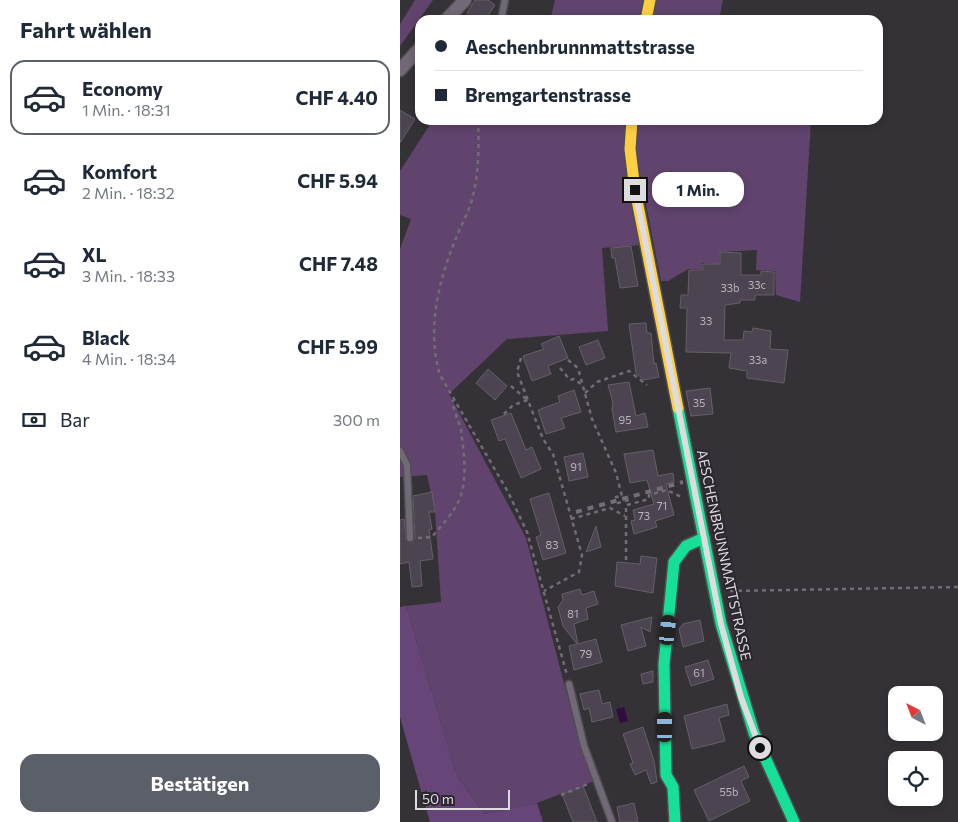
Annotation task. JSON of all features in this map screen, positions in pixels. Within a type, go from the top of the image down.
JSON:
[{"type":"street","points":[[451,15],[465,0]]},
{"type":"street","points":[[647,15],[650,0]]},
{"type":"street","points":[[400,70],[415,54]]},
{"type":"street","name":"AESCHENBRUNNMATTSTRASSE","points":[[632,125],[631,164],[714,592],[741,697],[765,762],[794,822]]},
{"type":"street","points":[[675,822],[673,787],[665,781],[664,664],[674,562],[686,546],[704,538]]},
{"type":"lane","points":[[501,15],[505,0]]},
{"type":"lane","points":[[400,451],[407,465],[410,538]]},
{"type":"lane","points":[[569,684],[584,746],[612,822]]},
{"type":"path","points":[[478,125],[476,184],[472,202],[441,278],[434,332],[436,361],[454,399],[508,492],[523,524],[544,590],[569,684]]},
{"type":"path","points":[[521,358],[517,372],[543,438],[553,454],[582,555],[581,567],[575,575],[544,590]]},
{"type":"path","points":[[568,360],[578,368],[592,420],[616,473],[622,496],[616,497],[618,503],[632,499]]},
{"type":"path","points":[[560,368],[570,380],[574,379],[582,384]]},
{"type":"path","points":[[585,393],[598,382],[629,371],[647,384]]},
{"type":"path","points":[[511,386],[528,400]]},
{"type":"path","points":[[410,538],[432,537],[456,508],[461,496],[464,479],[463,455],[458,418],[452,405],[454,399]]},
{"type":"path","points":[[504,414],[513,405],[528,400]]},
{"type":"path","points":[[627,505],[650,499],[648,496],[667,490],[679,497],[695,493]]},
{"type":"path","points":[[626,501],[626,560]]},
{"type":"path","points":[[571,519],[610,508],[625,516]]},
{"type":"path","points":[[714,592],[958,587]]},
{"type":"path","points":[[561,795],[583,786]]},
{"type":"shaded area","points":[[415,0],[433,0],[422,15],[415,15],[415,25],[400,46],[400,24]]},
{"type":"shaded area","points":[[555,0],[645,0],[643,15],[551,15]]},
{"type":"shaded area","points":[[656,0],[723,0],[720,15],[653,15]]},
{"type":"shaded area","points":[[430,125],[628,125],[640,245],[602,248],[608,331],[507,339],[449,394],[526,538],[577,733],[594,781],[537,803],[484,814],[457,776],[406,606],[441,602],[435,512],[427,475],[400,477],[400,249],[411,219],[400,215],[400,171]]},
{"type":"shaded area","points":[[637,125],[811,125],[800,302],[776,295],[775,271],[756,270],[757,250],[720,252],[719,264],[702,263],[702,269],[688,269],[668,281],[661,281],[635,148]]},
{"type":"shaded area","points":[[406,606],[457,776],[484,814],[537,803],[543,822],[430,822],[400,717],[400,607]]},
{"type":"shaded area","points":[[624,707],[628,721],[620,723],[616,709]]},
{"type":"building","points":[[475,0],[488,0],[495,5],[488,15],[470,15],[467,13]]},
{"type":"building","points":[[400,110],[415,119],[400,143]]},
{"type":"building","points":[[631,246],[638,286],[620,288],[615,258],[612,258],[611,248]]},
{"type":"building","points":[[720,252],[741,253],[741,275],[761,275],[761,271],[774,272],[774,295],[755,295],[755,300],[740,300],[740,303],[725,305],[724,340],[743,340],[744,331],[752,332],[753,328],[771,331],[770,349],[788,350],[784,383],[747,378],[747,371],[729,368],[731,353],[686,352],[687,308],[680,308],[681,295],[688,295],[689,270],[703,270],[703,264],[720,264]]},
{"type":"building","points":[[646,323],[647,333],[651,333],[654,364],[656,363],[659,377],[644,380],[636,373],[629,324]]},
{"type":"building","points":[[559,336],[568,358],[548,366],[551,374],[532,381],[523,356],[544,349],[541,344]]},
{"type":"building","points":[[598,340],[605,358],[586,365],[579,347]]},
{"type":"building","points":[[488,369],[507,386],[495,400],[476,383]]},
{"type":"building","points":[[629,382],[636,416],[645,413],[648,427],[616,432],[612,409],[613,403],[608,385]]},
{"type":"building","points":[[710,388],[713,414],[691,416],[686,391]]},
{"type":"building","points":[[574,390],[581,412],[561,418],[565,428],[546,434],[538,410],[560,402],[558,396]]},
{"type":"building","points":[[511,413],[526,450],[532,447],[541,469],[521,478],[505,439],[499,441],[491,420]]},
{"type":"building","points":[[653,450],[658,476],[673,473],[674,482],[666,484],[674,515],[655,521],[657,527],[634,534],[631,521],[635,520],[633,510],[654,504],[647,480],[630,483],[624,454]]},
{"type":"building","points":[[583,453],[588,477],[569,481],[564,457]]},
{"type":"building","points":[[432,492],[435,512],[429,512],[432,529],[429,530],[433,559],[420,561],[422,586],[412,587],[409,562],[400,564],[400,520],[404,519],[406,540],[412,542],[415,538],[413,496]]},
{"type":"building","points":[[549,493],[566,553],[543,560],[536,537],[541,535],[530,499]]},
{"type":"building","points":[[596,526],[601,547],[586,552]]},
{"type":"building","points":[[641,556],[657,558],[653,593],[615,586],[617,562],[640,564]]},
{"type":"building","points":[[580,589],[582,595],[594,591],[598,604],[586,608],[588,619],[574,624],[578,644],[596,639],[602,662],[574,670],[569,646],[577,644],[563,626],[558,607],[563,600],[562,594]]},
{"type":"building","points":[[652,617],[650,632],[641,627],[646,646],[628,651],[621,625]]},
{"type":"building","points":[[700,620],[704,641],[683,647],[679,629],[683,624]]},
{"type":"building","points":[[708,660],[714,679],[691,686],[685,667]]},
{"type":"building","points":[[653,671],[653,682],[643,684],[641,674]]},
{"type":"building","points":[[599,690],[602,704],[610,702],[613,717],[592,722],[589,708],[584,710],[580,694]]},
{"type":"building","points":[[727,704],[729,715],[719,718],[725,741],[692,749],[684,716]]},
{"type":"building","points":[[643,727],[654,761],[657,782],[651,784],[646,770],[635,775],[630,764],[633,763],[623,734]]},
{"type":"building","points":[[744,766],[749,777],[741,781],[750,801],[709,821],[694,790]]},
{"type":"building","points":[[583,786],[597,822],[573,822],[562,794]]},
{"type":"building","points":[[634,803],[638,822],[620,822],[617,807]]},
{"type":"railway","points":[[576,512],[683,482]]},
{"type":"traffic: fast","points":[[678,408],[721,624],[754,733],[794,822]]},
{"type":"traffic: fast","points":[[675,822],[673,787],[666,775],[664,664],[674,562],[686,546],[704,538]]},
{"type":"traffic: slow","points":[[647,15],[650,0]]},
{"type":"traffic: slow","points":[[632,125],[630,149],[635,190],[678,408]]},
{"type":"route","points":[[635,190],[721,624],[741,697],[760,748]]}]
